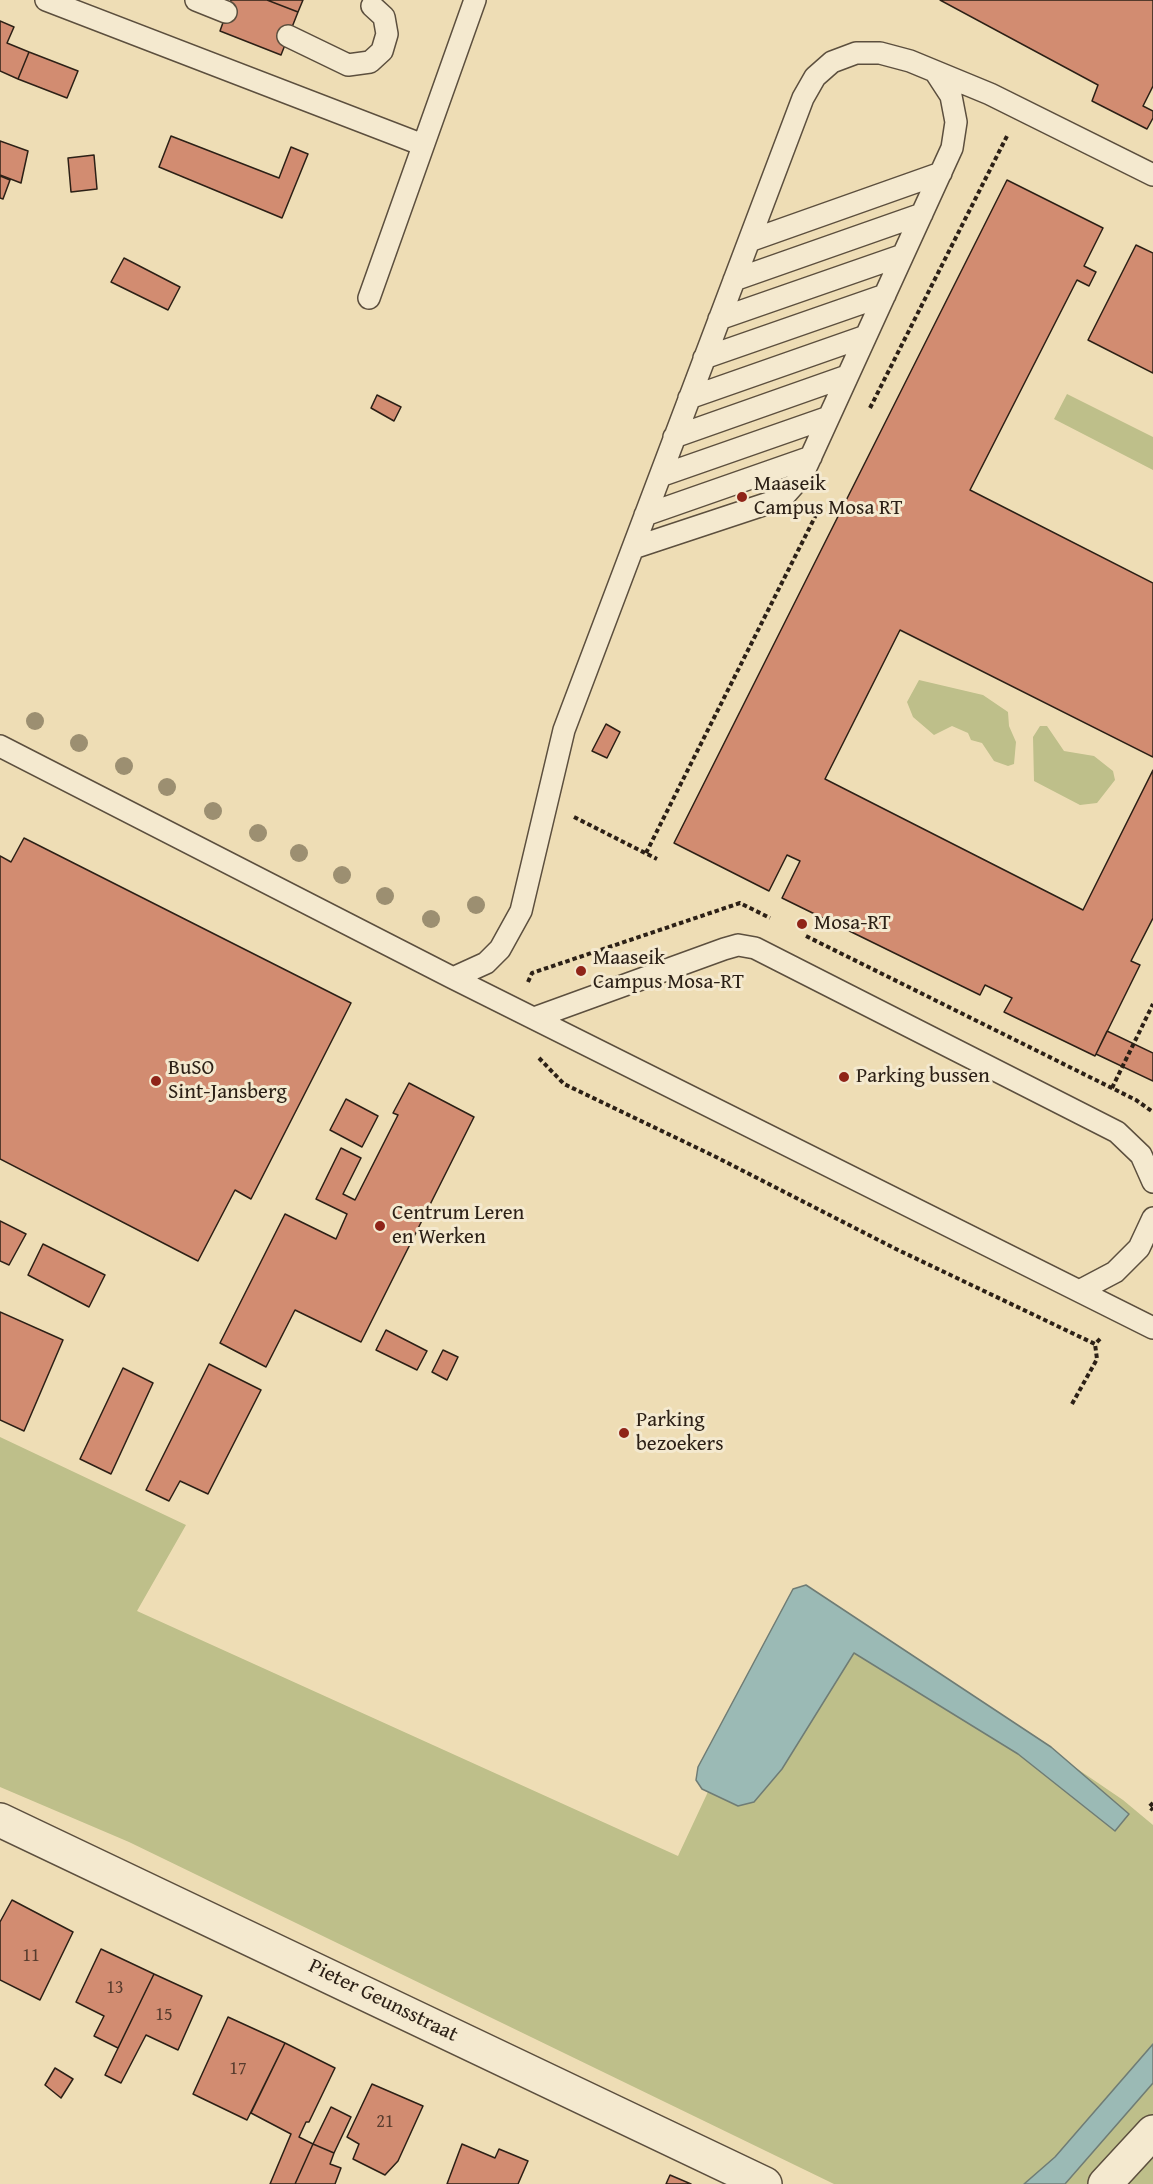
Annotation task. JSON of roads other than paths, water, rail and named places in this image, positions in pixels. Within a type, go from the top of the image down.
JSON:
[{"type":"street","name":"Pieter Geunsstraat","points":[[0,1821],[765,2184]]},
{"type":"street","points":[[1105,2184],[1153,2132]]},
{"type":"lane","points":[[46,0],[76,5],[423,145]]},
{"type":"lane","points":[[196,0],[226,12]]},
{"type":"lane","points":[[369,298],[475,0]]},
{"type":"lane","points":[[288,36],[348,65],[370,62],[382,51],[387,34],[384,17],[372,6]]},
{"type":"lane","points":[[453,978],[486,963],[500,949],[521,911],[564,730],[803,98],[815,77],[832,62],[856,53],[880,53],[910,61],[990,94],[1153,176]]},
{"type":"lane","points":[[633,548],[775,501],[796,485],[811,457],[952,148],[956,122],[951,96],[936,73]]},
{"type":"lane","points":[[749,241],[941,173]]},
{"type":"lane","points":[[734,280],[922,214]]},
{"type":"lane","points":[[719,319],[903,255]]},
{"type":"lane","points":[[704,358],[885,295]]},
{"type":"lane","points":[[689,398],[866,336]]},
{"type":"lane","points":[[674,437],[848,376]]},
{"type":"lane","points":[[660,476],[829,417]]},
{"type":"lane","points":[[645,515],[811,457]]},
{"type":"lane","points":[[0,746],[453,978],[1153,1328]]},
{"type":"lane","points":[[534,1018],[724,949],[738,945],[754,948],[1117,1132],[1140,1155],[1153,1182]]},
{"type":"lane","points":[[1079,1291],[1115,1272],[1139,1248],[1153,1218]]},
{"type":"water","points":[[806,1585],[1051,1747],[1129,1814],[1115,1831],[1018,1754],[854,1653],[782,1769],[754,1802],[738,1806],[702,1789],[696,1780],[698,1767],[793,1589]]},
{"type":"water","points":[[1153,2044],[1153,2083],[1065,2184],[1024,2184],[1055,2157]]},
{"type":"place","name":"Maaseik Campus Mosa RT","points":[[742,497]]},
{"type":"place","name":"Mosa-RT","points":[[802,924]]},
{"type":"place","name":"Maaseik Campus Mosa-RT","points":[[581,971]]},
{"type":"place","name":"Parking bussen","points":[[844,1077]]},
{"type":"place","name":"BuSO Sint-Jansberg","points":[[156,1081]]},
{"type":"place","name":"Centrum Leren en Werken","points":[[380,1226]]},
{"type":"place","name":"Parking bezoekers","points":[[624,1433]]}]
